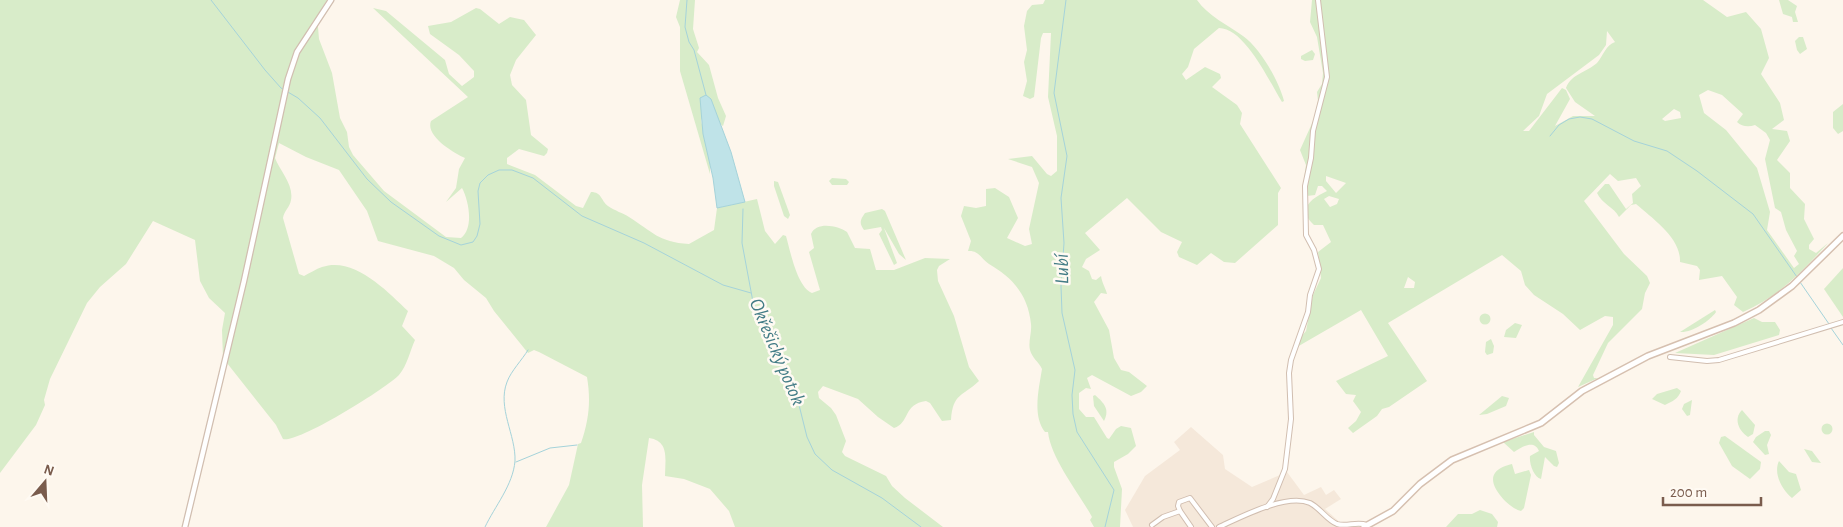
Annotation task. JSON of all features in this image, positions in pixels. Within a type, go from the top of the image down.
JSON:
[{"type":"main road","points":[[1365,526],[1393,512],[1420,484],[1452,460],[1541,423],[1582,390],[1648,356],[1734,324],[1767,305],[1808,272],[1843,236]]},
{"type":"street","points":[[185,527],[244,281],[288,79],[298,52],[331,0]]},
{"type":"street","points":[[1267,507],[1273,499],[1285,469],[1291,419],[1289,373],[1291,360],[1308,312],[1310,295],[1319,269],[1314,250],[1306,235],[1305,186],[1311,158],[1313,131],[1327,78],[1318,0]]},
{"type":"street","points":[[1670,357],[1707,361],[1719,360],[1843,322]]},
{"type":"street","points":[[1191,527],[1178,506],[1179,502],[1190,498],[1212,527]]},
{"type":"street","points":[[1219,527],[1267,507],[1301,501],[1311,504],[1339,525],[1345,526],[1361,523],[1365,526]]},
{"type":"street","points":[[1152,525],[1164,517],[1180,511]]},
{"type":"shaded area","points":[[1191,427],[1223,455],[1225,469],[1252,487],[1287,472],[1304,495],[1321,487],[1326,495],[1334,490],[1341,499],[1325,509],[1345,527],[1133,527],[1125,510],[1145,476],[1180,450],[1174,442]]},
{"type":"green space","points":[[0,0],[327,0],[314,21],[318,27],[319,39],[332,73],[340,118],[347,132],[349,147],[353,155],[384,191],[446,237],[461,238],[468,228],[469,221],[467,200],[462,188],[446,202],[456,188],[459,169],[465,158],[436,138],[430,127],[431,121],[468,97],[373,8],[386,11],[445,60],[449,74],[462,86],[474,77],[474,71],[459,55],[430,34],[428,26],[451,22],[476,8],[499,24],[510,17],[524,20],[536,35],[516,60],[510,75],[512,85],[526,100],[531,135],[548,149],[544,156],[519,149],[507,158],[507,164],[535,175],[576,206],[583,208],[591,192],[595,192],[608,206],[663,239],[689,244],[714,230],[717,208],[757,199],[765,231],[775,244],[783,235],[786,236],[798,276],[802,284],[812,293],[820,290],[809,252],[814,248],[811,234],[818,227],[838,228],[847,232],[855,248],[870,249],[876,270],[894,270],[925,258],[950,259],[939,266],[937,270],[938,281],[954,316],[969,367],[979,381],[956,400],[951,420],[942,421],[930,403],[926,401],[914,406],[903,422],[894,428],[858,399],[823,386],[818,392],[819,398],[836,415],[846,441],[842,452],[845,456],[886,476],[892,486],[905,498],[943,527],[735,527],[729,511],[710,489],[684,479],[665,476],[665,452],[663,447],[656,440],[649,438],[642,485],[643,527],[546,527],[569,485],[578,444],[581,443],[584,435],[589,402],[587,377],[539,352],[534,350],[528,353],[494,311],[486,298],[464,280],[454,268],[434,256],[378,241],[367,211],[339,170],[306,157],[279,143],[275,158],[289,184],[291,194],[290,202],[283,218],[299,274],[304,276],[322,267],[346,266],[369,277],[408,311],[402,326],[415,340],[399,375],[342,414],[305,433],[283,439],[276,425],[223,358],[222,330],[225,313],[209,298],[200,281],[195,240],[153,221],[126,264],[100,287],[87,303],[50,379],[44,400],[45,405],[36,425],[0,473]]},
{"type":"green space","points":[[680,0],[695,0],[693,29],[699,48],[697,52],[709,65],[718,98],[726,116],[723,126],[719,123],[711,99],[701,120],[710,163],[710,174],[680,71],[680,27],[676,17]]},
{"type":"green space","points":[[1045,0],[1197,0],[1218,20],[1243,36],[1256,48],[1273,75],[1284,101],[1282,102],[1264,70],[1247,46],[1229,30],[1219,28],[1194,49],[1188,67],[1182,74],[1186,80],[1205,67],[1220,74],[1221,78],[1212,87],[1237,105],[1242,113],[1240,124],[1281,188],[1278,193],[1278,225],[1235,263],[1224,262],[1211,253],[1197,265],[1179,257],[1177,252],[1182,242],[1161,232],[1127,198],[1085,233],[1100,250],[1086,259],[1082,267],[1089,271],[1092,279],[1096,280],[1101,276],[1107,294],[1101,293],[1094,302],[1109,330],[1114,358],[1121,370],[1129,372],[1147,386],[1141,392],[1131,396],[1092,375],[1087,378],[1091,389],[1086,388],[1079,393],[1079,409],[1086,417],[1094,417],[1107,438],[1109,439],[1116,429],[1121,426],[1131,428],[1136,446],[1128,454],[1114,462],[1122,489],[1120,527],[1094,527],[1090,520],[1092,517],[1054,453],[1048,432],[1045,432],[1039,418],[1038,393],[1042,369],[1030,350],[1031,324],[1027,304],[1012,281],[977,253],[968,251],[971,241],[961,216],[964,206],[976,208],[986,206],[986,189],[995,188],[1009,197],[1018,218],[1007,238],[1025,246],[1032,244],[1029,229],[1039,183],[1032,167],[1008,159],[1032,156],[1047,174],[1051,176],[1057,171],[1057,136],[1048,97],[1051,33],[1043,33],[1041,38],[1034,97],[1030,99],[1023,96],[1027,81],[1024,62],[1027,50],[1024,26],[1027,11],[1032,5],[1043,4]]},
{"type":"green space","points":[[1312,0],[1703,0],[1727,17],[1746,12],[1761,29],[1769,58],[1761,74],[1780,103],[1784,120],[1772,129],[1787,131],[1790,141],[1777,160],[1790,173],[1790,188],[1805,204],[1804,219],[1814,239],[1809,245],[1809,249],[1816,253],[1828,243],[1779,291],[1743,312],[1734,305],[1737,297],[1722,276],[1699,280],[1700,270],[1697,266],[1680,262],[1679,253],[1671,237],[1636,204],[1631,205],[1619,217],[1602,200],[1597,193],[1605,184],[1609,184],[1626,209],[1633,203],[1632,194],[1641,186],[1636,178],[1618,181],[1610,174],[1584,201],[1624,254],[1647,276],[1650,283],[1645,293],[1642,309],[1608,343],[1593,375],[1594,378],[1598,378],[1578,387],[1613,325],[1613,317],[1605,316],[1580,330],[1563,314],[1534,295],[1525,285],[1521,271],[1502,255],[1388,323],[1427,381],[1389,407],[1382,409],[1377,416],[1353,433],[1348,428],[1356,421],[1361,412],[1353,401],[1356,395],[1346,394],[1336,381],[1388,356],[1361,310],[1297,347],[1300,338],[1306,331],[1313,295],[1321,278],[1318,252],[1331,242],[1323,225],[1314,225],[1306,214],[1308,205],[1316,197],[1327,191],[1322,186],[1318,186],[1315,195],[1307,196],[1307,186],[1304,180],[1306,165],[1300,150],[1314,119],[1318,101],[1317,92],[1322,84],[1323,73],[1317,37],[1310,22]],"holes":[[[1607,31],[1615,42],[1607,48],[1597,63],[1575,76],[1566,88],[1575,102],[1595,116],[1573,116],[1555,126],[1570,99],[1566,90],[1562,88],[1529,131],[1523,131],[1539,116],[1547,94],[1599,55],[1606,45]],[[1708,90],[1722,95],[1743,114],[1737,122],[1739,124],[1746,126],[1755,125],[1766,133],[1770,140],[1765,159],[1775,208],[1781,212],[1786,230],[1797,251],[1794,256],[1799,264],[1794,268],[1767,230],[1770,212],[1757,168],[1726,130],[1704,113],[1699,95]],[[1674,109],[1680,112],[1681,118],[1665,121],[1662,119]],[[1326,176],[1346,183],[1336,193],[1326,181]],[[1329,196],[1339,199],[1337,204],[1330,207],[1324,199]],[[1408,277],[1415,282],[1414,288],[1404,288]]]},
{"type":"green space","points":[[1779,0],[1788,0],[1797,6],[1795,12],[1798,22],[1793,22],[1792,17],[1783,14]]},
{"type":"green space","points":[[1799,37],[1803,37],[1807,49],[1800,54],[1795,41]]},
{"type":"green space","points":[[1312,50],[1315,54],[1313,60],[1305,61],[1301,59],[1301,56]]},
{"type":"green space","points":[[1843,104],[1843,131],[1838,134],[1833,128],[1833,112]]},
{"type":"green space","points":[[832,178],[846,179],[849,182],[847,185],[832,185],[829,181]]},
{"type":"green space","points":[[774,181],[778,182],[790,215],[788,219],[784,216]]},
{"type":"green space","points":[[882,209],[885,211],[906,260],[899,254],[884,228],[897,263],[894,265],[879,234],[882,230],[881,227],[864,230],[861,225],[861,220],[865,213]]},
{"type":"green space","points":[[1843,268],[1843,317],[1824,289]]},
{"type":"green space","points":[[1715,310],[1716,312],[1700,326],[1689,331],[1680,332]]},
{"type":"green space","points":[[1485,313],[1491,319],[1485,325],[1479,319]]},
{"type":"green space","points":[[1754,318],[1762,322],[1775,322],[1780,330],[1779,335],[1714,355],[1675,353]]},
{"type":"green space","points":[[1515,323],[1522,325],[1516,338],[1504,337],[1506,330]]},
{"type":"green space","points":[[1491,339],[1494,346],[1493,353],[1487,355],[1485,352],[1486,342]]},
{"type":"green space","points":[[1677,388],[1681,391],[1678,396],[1665,405],[1652,399],[1657,394]]},
{"type":"green space","points":[[1095,395],[1105,406],[1106,417],[1104,421],[1094,406],[1093,396]]},
{"type":"green space","points":[[1502,396],[1509,398],[1506,406],[1487,414],[1479,415]]},
{"type":"green space","points":[[1692,400],[1690,415],[1687,416],[1682,409],[1684,404]]},
{"type":"green space","points":[[1742,410],[1755,425],[1753,434],[1748,437],[1738,425],[1739,413]]},
{"type":"green space","points":[[1827,423],[1833,429],[1827,435],[1821,429]]},
{"type":"green space","points":[[1765,431],[1769,431],[1771,435],[1767,445],[1769,454],[1765,455],[1753,442],[1756,437]]},
{"type":"green space","points":[[1534,432],[1534,435],[1544,447],[1556,451],[1559,463],[1557,467],[1554,466],[1545,457],[1541,479],[1534,473],[1530,463],[1530,456],[1539,451],[1537,447],[1528,445],[1514,452],[1503,442]]},
{"type":"green space","points":[[1725,436],[1761,462],[1760,469],[1750,479],[1732,466],[1719,443],[1721,437]]},
{"type":"green space","points":[[1804,449],[1812,451],[1821,463],[1812,462]]},
{"type":"green space","points":[[1779,461],[1789,472],[1796,474],[1801,490],[1792,498],[1785,491],[1778,476],[1777,466]]},
{"type":"green space","points":[[1512,464],[1515,474],[1529,470],[1531,475],[1524,508],[1521,511],[1511,506],[1500,496],[1494,484],[1493,478],[1496,471]]},
{"type":"green space","points":[[1480,510],[1492,514],[1498,522],[1497,527],[1446,527],[1458,514],[1472,514]]},
{"type":"water","points":[[706,95],[711,99],[731,152],[745,202],[717,208],[713,178],[703,134],[700,98]]},
{"type":"waterway","points":[[211,0],[265,70],[281,88],[298,98],[320,118],[367,179],[391,202],[439,236],[461,245],[473,242],[477,236],[480,224],[478,191],[480,183],[488,175],[499,170],[512,170],[533,178],[582,216],[644,243],[723,285],[751,293]]},
{"type":"waterway","name":"Okřešický potok","points":[[687,0],[685,27],[689,42],[694,50],[706,95]]},
{"type":"waterway","name":"Lubí","points":[[1066,0],[1054,93],[1067,156],[1061,198],[1064,243],[1061,286],[1062,313],[1075,370],[1072,395],[1073,414],[1077,432],[1114,490],[1105,527]]},
{"type":"waterway","points":[[1550,136],[1559,125],[1569,119],[1580,117],[1592,119],[1634,141],[1667,151],[1697,171],[1753,214],[1797,277]]},
{"type":"waterway","name":"Okřešický potok","points":[[743,209],[742,243],[753,302],[771,342],[793,381],[807,437],[815,454],[832,470],[882,498],[921,527]]},
{"type":"waterway","points":[[1800,282],[1829,324]]},
{"type":"waterway","points":[[1831,328],[1843,345]]},
{"type":"waterway","points":[[485,527],[514,470],[515,451],[505,412],[505,392],[509,378],[528,350]]},
{"type":"waterway","points":[[516,462],[550,448],[577,445]]}]
